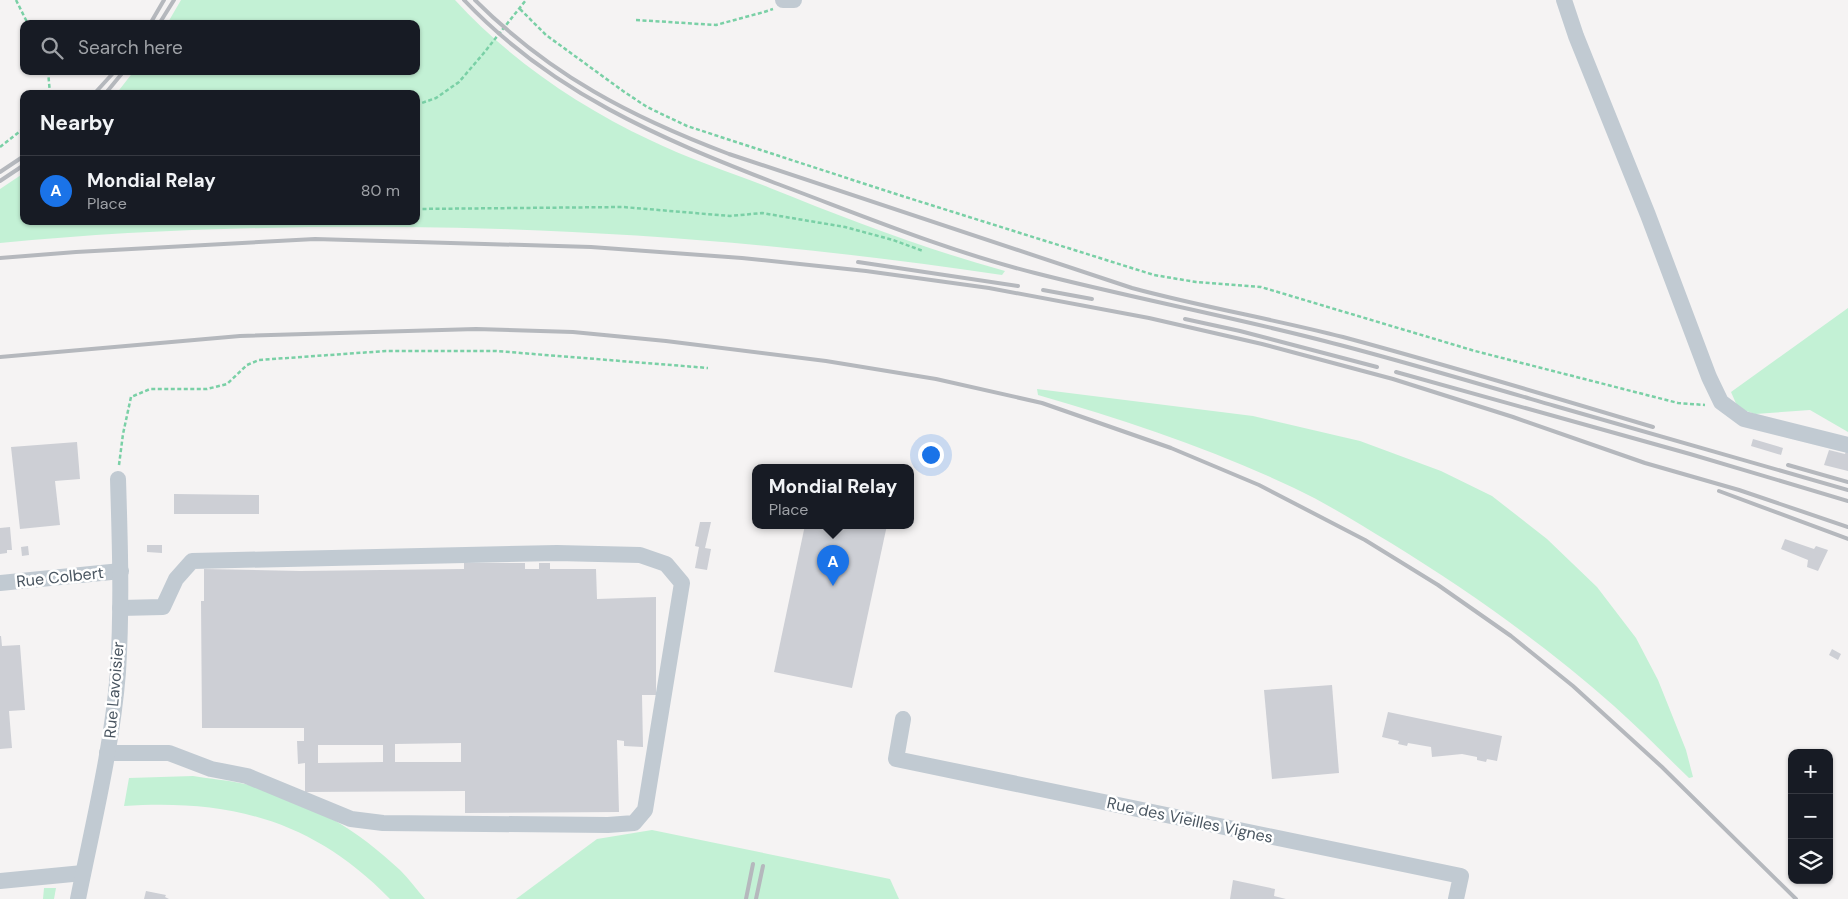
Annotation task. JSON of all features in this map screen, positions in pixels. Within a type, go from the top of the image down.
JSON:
[{"type":"street","points":[[1564,0],[1576,36],[1648,215],[1709,377],[1721,402],[1744,419],[1848,445]]},
{"type":"street","name":"Rue Lavoisier","points":[[78,899],[107,753],[118,672],[121,571],[118,479]]},
{"type":"street","points":[[107,753],[170,753],[211,769],[246,776],[351,818],[383,823],[598,825],[634,823],[645,810],[682,583],[666,564],[640,554],[556,553],[192,561],[176,579],[163,608],[120,608]]},
{"type":"street","name":"Rue Colbert","points":[[0,583],[121,571]]},
{"type":"street","name":"Rue des Vieilles Vignes","points":[[903,719],[896,759],[1461,876],[1456,899]]},
{"type":"street","points":[[0,881],[84,873]]},
{"type":"path","points":[[16,0],[26,20]]},
{"type":"path","points":[[420,104],[436,98],[459,82],[526,0]]},
{"type":"path","points":[[636,20],[716,25],[764,12],[789,0]]},
{"type":"path","points":[[520,9],[546,36],[623,91],[647,107],[702,131],[899,195],[1154,274],[1196,282],[1261,287],[1475,351],[1678,403],[1701,406],[1721,402]]},
{"type":"path","points":[[48,75],[50,90]]},
{"type":"path","points":[[0,146],[20,131]]},
{"type":"path","points":[[420,209],[623,207],[730,216],[762,213],[845,227],[893,240],[922,251]]},
{"type":"path","points":[[118,479],[122,434],[131,397],[150,389],[207,389],[228,384],[247,365],[259,360],[386,351],[496,351],[708,368]]},
{"type":"green space","points":[[181,0],[455,0],[476,22],[521,61],[571,96],[623,127],[665,147],[857,222],[945,253],[1005,271],[1002,275],[853,255],[704,240],[479,228],[252,228],[151,232],[0,243],[0,189],[20,176],[20,225],[420,225],[420,90],[119,90],[131,75],[420,75],[420,20],[169,20]]},
{"type":"green space","points":[[1848,308],[1848,432],[1810,410],[1755,414],[1738,408],[1731,392]]},
{"type":"green space","points":[[1037,389],[1253,416],[1360,441],[1441,471],[1492,496],[1547,539],[1597,587],[1636,638],[1658,680],[1686,750],[1693,777],[1689,778],[1614,706],[1534,640],[1449,580],[1343,514],[1294,488],[1232,461],[1136,425],[1038,395]]},
{"type":"green space","points":[[193,776],[239,783],[267,790],[288,797],[328,816],[348,828],[383,855],[403,873],[425,899],[390,899],[361,872],[331,850],[300,833],[268,820],[199,806],[124,806],[129,778]]},
{"type":"green space","points":[[652,830],[890,879],[899,899],[516,899],[597,839]]},
{"type":"green space","points":[[44,888],[56,888],[54,899],[43,899]]},
{"type":"building","points":[[1753,439],[1783,448],[1781,455],[1751,446]]},
{"type":"building","points":[[77,442],[80,479],[55,481],[60,525],[20,529],[11,447]]},
{"type":"building","points":[[1848,445],[1848,471],[1824,465],[1829,450],[1845,454]]},
{"type":"building","points":[[174,494],[259,495],[259,514],[174,514]]},
{"type":"building","points":[[700,522],[711,522],[705,548],[711,549],[707,570],[695,568],[699,547],[695,546]]},
{"type":"building","points":[[10,527],[12,550],[7,550],[7,553],[0,554],[0,528]]},
{"type":"building","points":[[804,529],[886,529],[852,688],[774,672]]},
{"type":"building","points":[[1785,539],[1814,549],[1816,546],[1828,550],[1818,571],[1807,567],[1808,560],[1781,549]]},
{"type":"building","points":[[147,545],[162,545],[162,553],[147,552]]},
{"type":"building","points":[[28,546],[29,555],[22,556],[21,547]]},
{"type":"building","points":[[464,563],[525,563],[525,569],[539,569],[539,563],[550,563],[550,569],[596,569],[597,599],[656,597],[656,695],[642,695],[643,747],[624,746],[624,741],[617,740],[619,812],[465,813],[465,791],[305,792],[305,763],[298,764],[297,741],[304,741],[304,728],[202,728],[201,601],[204,601],[204,569],[300,571],[464,569]],"holes":[[[461,743],[461,762],[395,762],[395,744]],[[318,745],[383,745],[383,762],[318,763]]]},
{"type":"building","points":[[0,636],[2,646],[20,645],[25,710],[9,711],[12,748],[0,749]]},
{"type":"building","points":[[1832,649],[1841,654],[1838,660],[1829,655]]},
{"type":"building","points":[[1332,685],[1339,773],[1272,779],[1264,690]]},
{"type":"building","points":[[1388,712],[1502,736],[1497,761],[1487,759],[1486,762],[1477,760],[1477,757],[1462,754],[1432,757],[1431,747],[1408,743],[1407,746],[1398,744],[1399,741],[1382,737]]},
{"type":"building","points":[[1233,880],[1275,889],[1274,896],[1286,899],[1230,899]]},
{"type":"building","points":[[146,891],[166,895],[165,897],[169,899],[144,899]]},
{"type":"railway","points":[[152,20],[164,0]]},
{"type":"railway","points":[[162,20],[174,0]]},
{"type":"railway","points":[[464,0],[533,61],[609,109],[649,130],[732,166],[872,220],[1002,264],[1367,352],[1848,490]]},
{"type":"railway","points":[[475,0],[503,27],[562,72],[593,91],[659,125],[729,154],[1132,288],[1343,337],[1653,427]]},
{"type":"railway","points":[[98,90],[111,75]]},
{"type":"railway","points":[[108,90],[121,75]]},
{"type":"railway","points":[[0,172],[20,159]]},
{"type":"railway","points":[[0,181],[20,168]]},
{"type":"railway","points":[[0,258],[315,239],[591,247],[742,258],[866,271],[989,288],[1149,318],[1262,344],[1393,379],[1513,417],[1645,463],[1739,490],[1848,527]]},
{"type":"railway","points":[[858,262],[1018,286]]},
{"type":"railway","points":[[1043,290],[1092,299]]},
{"type":"railway","points":[[1185,319],[1240,331],[1377,367]]},
{"type":"railway","points":[[0,357],[240,336],[476,329],[573,332],[666,341],[826,361],[936,379],[1042,403],[1171,448],[1259,485],[1365,540],[1438,585],[1511,636],[1573,686],[1662,767],[1796,899]]},
{"type":"railway","points":[[1396,372],[1690,454],[1848,501]]},
{"type":"railway","points":[[1788,465],[1848,482]]},
{"type":"railway","points":[[1719,491],[1848,539]]},
{"type":"railway","points":[[746,899],[753,864]]},
{"type":"railway","points":[[756,899],[763,866]]},
{"type":"place","name":"Mondial Relay","points":[[833,586]]}]
